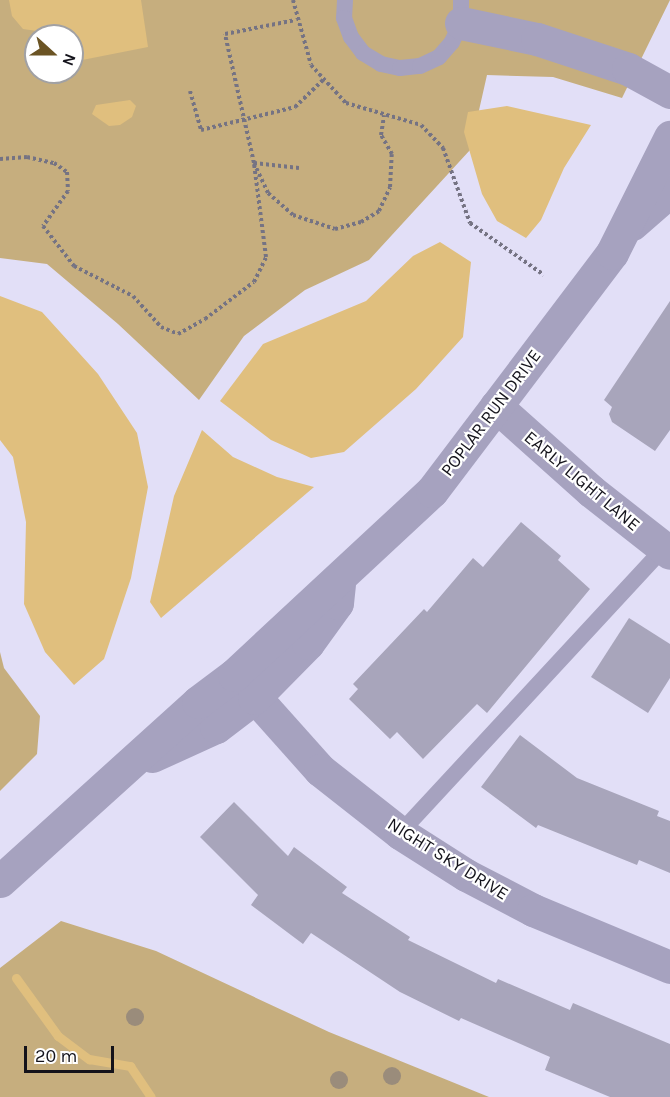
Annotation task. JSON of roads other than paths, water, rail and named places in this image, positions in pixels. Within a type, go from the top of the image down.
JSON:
[{"type":"street","points":[[461,12],[628,69],[670,92]]},
{"type":"street","name":"POPLAR RUN DRIVE","points":[[0,881],[129,766],[216,727],[244,686],[308,643],[337,603],[339,576],[432,491],[612,253],[670,138]]},
{"type":"street","name":"POPLAR RUN DRIVE","points":[[622,233],[670,191]]},
{"type":"street","name":"EARLY LIGHT LANE","points":[[496,406],[668,548]]},
{"type":"street","name":"NIGHT SKY DRIVE","points":[[244,686],[320,770],[400,833],[532,910],[670,967]]},
{"type":"lane","points":[[345,0],[344,18],[351,37],[363,53],[381,64],[400,68],[420,66],[439,57],[452,42],[461,12]]},
{"type":"lane","points":[[400,833],[668,548]]},
{"type":"waterway","points":[[16,978],[58,1036],[89,1059],[130,1066],[151,1097]]}]
